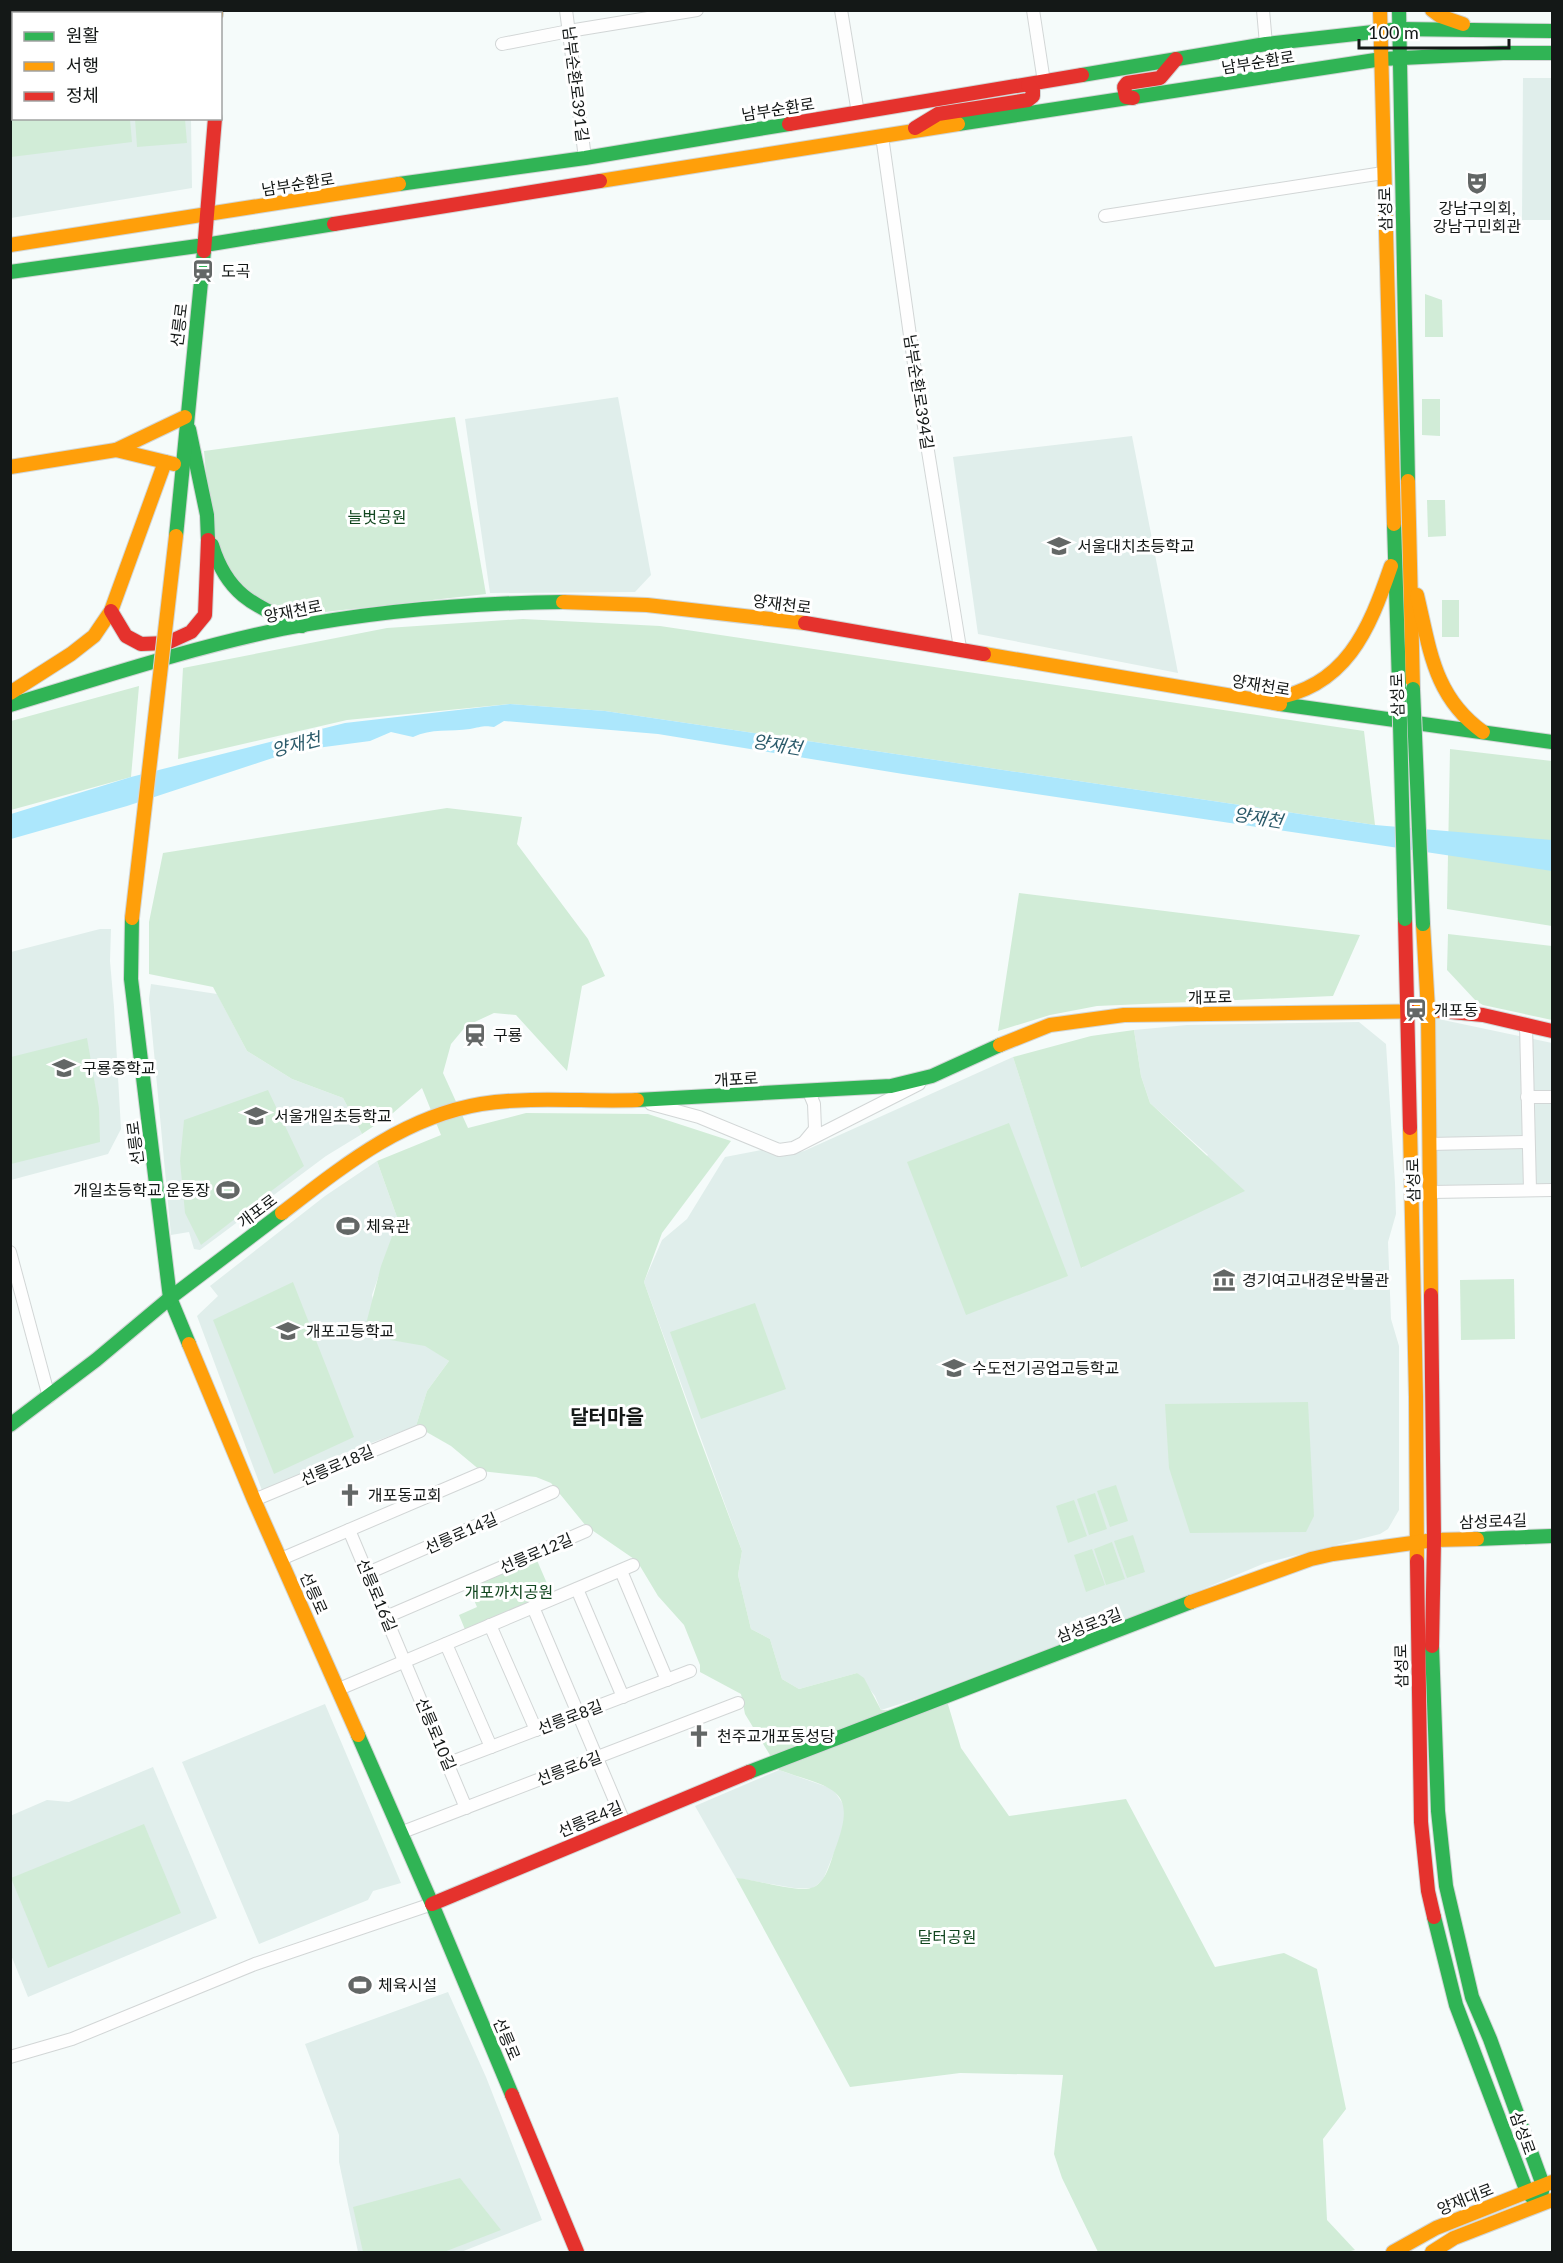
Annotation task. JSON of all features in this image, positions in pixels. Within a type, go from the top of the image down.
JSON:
[{"type":"main road","name":"삼성로","points":[[1380,10],[1383,173],[1402,557],[1413,689],[1428,1010],[1434,1540],[1432,1664],[1438,1811],[1446,1886],[1472,1996],[1548,2184],[1546,2202],[1527,2192],[1456,2005],[1428,1891],[1421,1822],[1416,1397],[1399,684],[1402,557],[1399,10]]},
{"type":"main road","points":[[1432,10],[1440,16],[1479,29]]},
{"type":"main road","name":"남부순환로","points":[[10,245],[464,174],[585,158],[1266,44],[1400,29],[1552,31]]},
{"type":"main road","name":"남부순환로","points":[[10,272],[205,245],[882,136],[1382,59],[1552,53]]},
{"type":"main road","points":[[1133,99],[1126,97],[1124,92],[1127,83],[1160,78],[1176,59]]},
{"type":"main road","points":[[911,132],[922,122],[938,114],[1028,100],[1033,96],[1033,90],[1028,85]]},
{"type":"main road","name":"선릉로","points":[[215,120],[209,215],[185,417],[176,536],[132,918],[131,979],[170,1298],[280,1559],[432,1904],[578,2253]]},
{"type":"main road","points":[[10,467],[116,450],[185,417],[196,459],[208,530],[219,566],[230,585],[245,599],[302,626]]},
{"type":"main road","points":[[116,450],[182,465]]},
{"type":"main road","points":[[10,693],[33,676],[71,654],[94,636],[111,611],[165,462]]},
{"type":"main road","points":[[111,611],[120,630],[133,641],[149,646],[187,635],[198,626],[205,615],[208,530]]},
{"type":"main road","points":[[1253,701],[1285,698],[1329,676],[1347,661],[1358,647],[1402,557]]},
{"type":"main road","points":[[1402,557],[1446,694],[1466,720],[1486,734]]},
{"type":"main road","name":"양재천로","points":[[10,705],[245,638],[319,622],[464,605],[591,603],[671,608],[793,621],[960,648],[1253,701],[1552,742]]},
{"type":"main road","name":"개포로","points":[[10,1425],[49,1397],[170,1298],[358,1155],[386,1138],[462,1108],[518,1101],[629,1100],[891,1086],[932,1076],[1013,1039],[1050,1025],[1124,1015],[1428,1010],[1483,1015],[1552,1031]]},
{"type":"main road","name":"삼성로4길","points":[[1434,1540],[1552,1536]]},
{"type":"main road","name":"삼성로3길","points":[[763,1767],[1269,1573],[1332,1554],[1434,1540]]},
{"type":"main road","name":"선릉로4길","points":[[432,1904],[624,1822],[763,1767]]},
{"type":"main road","name":"양재대로","points":[[1393,2253],[1436,2228],[1548,2184]]},
{"type":"main road","name":"양재대로","points":[[1432,2253],[1454,2238],[1546,2202]]},
{"type":"street","name":"남부순환로391길","points":[[566,10],[585,158]]},
{"type":"street","points":[[502,44],[697,10]]},
{"type":"street","points":[[841,10],[858,113]]},
{"type":"street","points":[[1033,10],[1044,82]]},
{"type":"street","points":[[1263,10],[1266,44]]},
{"type":"street","name":"남부순환로394길","points":[[882,136],[915,371],[960,648]]},
{"type":"street","points":[[1105,216],[1383,173]]},
{"type":"street","points":[[1526,1024],[1530,1190]]},
{"type":"street","points":[[629,1100],[670,1108],[699,1117],[779,1150],[802,1144],[896,1097],[932,1076]]},
{"type":"street","points":[[802,1144],[815,1129],[814,1104],[808,1092]]},
{"type":"street","points":[[1527,1097],[1552,1097]]},
{"type":"street","points":[[1429,1144],[1528,1142]]},
{"type":"street","points":[[1431,1192],[1552,1190]]},
{"type":"street","points":[[10,1252],[49,1397]]},
{"type":"street","name":"선릉로18길","points":[[255,1500],[420,1431]]},
{"type":"street","points":[[280,1559],[480,1474]]},
{"type":"street","name":"선릉로14길","points":[[368,1573],[553,1492]]},
{"type":"street","name":"선릉로16길","points":[[349,1530],[405,1661]]},
{"type":"street","name":"선릉로12길","points":[[386,1617],[586,1531]]},
{"type":"street","points":[[339,1689],[633,1565]]},
{"type":"street","points":[[621,1570],[667,1680]]},
{"type":"street","points":[[577,1589],[623,1697]]},
{"type":"street","points":[[533,1607],[624,1822]]},
{"type":"street","points":[[490,1625],[536,1730]]},
{"type":"street","points":[[446,1644],[491,1747]]},
{"type":"street","name":"선릉로10길","points":[[405,1661],[466,1808]]},
{"type":"street","name":"선릉로8길","points":[[449,1763],[690,1671]]},
{"type":"street","name":"선릉로6길","points":[[400,1833],[738,1703]]},
{"type":"street","points":[[10,2057],[72,2039],[255,1964],[432,1904]]},
{"type":"shaded area","points":[[11,11],[190,11],[12,12],[12,120],[191,120],[192,188],[11,218]]},
{"type":"shaded area","points":[[1523,78],[1552,78],[1552,220],[1522,220]]},
{"type":"shaded area","points":[[618,397],[651,575],[635,592],[490,593],[465,419]]},
{"type":"shaded area","name":"서울대치초등학교","points":[[1132,436],[1178,673],[978,634],[953,457]]},
{"type":"shaded area","name":"구룡중학교","points":[[100,929],[111,929],[110,961],[121,1129],[108,1154],[11,1180],[11,952]]},
{"type":"shaded area","name":"서울개일초등학교","points":[[151,984],[217,994],[247,1051],[292,1079],[343,1098],[362,1134],[326,1156],[200,1250],[194,1249],[189,1232],[171,1235],[149,999]]},
{"type":"shaded area","points":[[1429,1017],[1552,1043],[1552,1188],[1436,1188]]},
{"type":"shaded area","points":[[1359,1022],[1386,1044],[1395,1183],[1396,1214],[1388,1242],[1391,1319],[1399,1346],[1399,1510],[1388,1529],[1380,1534],[1265,1563],[1184,1597],[919,1698],[881,1710],[875,1696],[857,1673],[799,1689],[782,1679],[770,1639],[751,1629],[738,1575],[742,1551],[644,1282],[662,1240],[687,1219],[725,1157],[767,1149],[795,1153],[804,1151],[1013,1057],[1082,1268],[1208,1155],[1150,1103],[1141,1076],[1134,1030],[1187,1025]]},
{"type":"shaded area","name":"개포고등학교","points":[[377,1161],[398,1220],[372,1295],[380,1338],[425,1345],[449,1361],[427,1391],[416,1426],[342,1454],[263,1493],[197,1316],[218,1296],[210,1286],[325,1196]]},
{"type":"shaded area","points":[[325,1704],[401,1883],[373,1891],[368,1900],[259,1944],[182,1762]]},
{"type":"shaded area","points":[[153,1767],[217,1918],[28,1997],[11,1955],[10,1816],[47,1800],[69,1802]]},
{"type":"shaded area","points":[[779,1770],[833,1789],[845,1807],[844,1828],[823,1880],[813,1888],[794,1888],[736,1878],[695,1806]]},
{"type":"shaded area","points":[[448,1992],[486,2077],[542,2220],[461,2252],[358,2252],[339,2162],[339,2135],[305,2044]]},
{"type":"green space","points":[[11,11],[121,11],[12,12],[12,120],[130,120],[132,142],[11,157]]},
{"type":"green space","points":[[135,120],[185,120],[187,143],[137,147]]},
{"type":"green space","points":[[1425,294],[1442,300],[1443,337],[1425,337]]},
{"type":"green space","points":[[1422,399],[1440,399],[1440,436],[1422,435]]},
{"type":"green space","name":"늘벗공원","points":[[455,417],[486,594],[298,615],[269,608],[239,593],[213,555],[204,451]]},
{"type":"green space","points":[[1427,500],[1445,500],[1446,536],[1428,537]]},
{"type":"green space","points":[[1442,600],[1459,600],[1459,637],[1442,637]]},
{"type":"green space","points":[[523,619],[660,626],[1364,731],[1375,825],[605,711],[510,704],[347,720],[178,759],[183,668],[387,628]]},
{"type":"green space","points":[[139,686],[131,777],[11,810],[11,721]]},
{"type":"green space","points":[[1450,749],[1552,761],[1552,926],[1447,909]]},
{"type":"green space","name":"달터공원","points":[[447,808],[522,817],[517,844],[588,939],[605,976],[582,986],[567,1071],[516,1015],[494,1013],[466,1026],[451,1044],[443,1073],[468,1128],[526,1113],[648,1114],[731,1141],[662,1233],[644,1282],[742,1551],[738,1575],[751,1629],[770,1639],[782,1679],[799,1689],[857,1673],[864,1678],[881,1710],[907,1711],[947,1701],[961,1748],[1009,1816],[1126,1799],[1215,1967],[1284,1953],[1317,1969],[1346,2109],[1323,2139],[1327,2220],[1355,2250],[1346,2252],[1098,2252],[1062,2178],[1054,2154],[1063,2075],[960,2073],[850,2087],[736,1878],[798,1889],[814,1887],[822,1881],[827,1872],[841,1830],[844,1814],[842,1802],[836,1793],[827,1787],[779,1770],[745,1714],[741,1694],[700,1672],[700,1665],[684,1625],[658,1596],[637,1561],[586,1526],[551,1483],[536,1477],[481,1471],[451,1446],[416,1426],[427,1391],[449,1361],[425,1346],[379,1338],[366,1324],[381,1266],[398,1220],[377,1161],[441,1135],[422,1088],[393,1113],[362,1134],[343,1098],[292,1079],[247,1051],[213,987],[149,974],[149,922],[163,853]]},
{"type":"green space","points":[[1019,893],[1360,935],[1333,996],[1097,1006],[1050,1015],[998,1031]]},
{"type":"green space","points":[[1448,934],[1552,946],[1552,1020],[1483,1005],[1476,1001],[1447,970]]},
{"type":"green space","points":[[1134,1030],[1141,1076],[1150,1103],[1245,1191],[1081,1268],[1013,1057],[1091,1036]]},
{"type":"green space","points":[[87,1038],[99,1108],[100,1142],[11,1164],[11,1057]]},
{"type":"green space","name":"개일초등학교 운동장","points":[[268,1090],[304,1166],[201,1245],[185,1213],[180,1161],[184,1120]]},
{"type":"green space","points":[[1009,1123],[1068,1276],[966,1315],[907,1162]]},
{"type":"green space","points":[[1514,1279],[1515,1339],[1461,1340],[1460,1280]]},
{"type":"green space","points":[[293,1282],[354,1437],[274,1474],[213,1320]]},
{"type":"green space","points":[[755,1303],[786,1389],[701,1419],[670,1332]]},
{"type":"green space","points":[[1308,1402],[1314,1516],[1306,1532],[1190,1533],[1169,1468],[1165,1404]]},
{"type":"green space","points":[[1116,1485],[1128,1521],[1110,1527],[1097,1491]]},
{"type":"green space","points":[[1095,1493],[1107,1529],[1089,1535],[1077,1499]]},
{"type":"green space","points":[[1074,1500],[1087,1536],[1068,1543],[1056,1506]]},
{"type":"green space","points":[[1133,1535],[1145,1572],[1127,1578],[1114,1541]]},
{"type":"green space","points":[[1112,1542],[1125,1579],[1106,1585],[1094,1549]]},
{"type":"green space","points":[[1092,1549],[1105,1585],[1086,1592],[1074,1555]]},
{"type":"green space","name":"개포까치공원","points":[[536,1558],[552,1595],[466,1632],[459,1615],[477,1607],[468,1586]]},
{"type":"green space","points":[[144,1824],[181,1913],[48,1968],[11,1878]]},
{"type":"green space","points":[[460,2178],[501,2230],[444,2252],[363,2252],[353,2207]]},
{"type":"water","name":"양재천","points":[[510,704],[605,711],[1375,825],[1552,840],[1552,871],[903,774],[658,734],[504,721],[494,727],[434,731],[413,737],[391,732],[370,741],[294,751],[127,806],[11,839],[11,814],[131,777],[345,723]]},
{"type":"traffic: fast","points":[[1399,10],[1408,481]]},
{"type":"traffic: fast","points":[[1082,75],[1266,44],[1400,29],[1552,31]]},
{"type":"traffic: fast","points":[[958,124],[1382,59],[1552,53]]},
{"type":"traffic: fast","points":[[399,184],[585,158],[789,124]]},
{"type":"traffic: fast","points":[[10,272],[205,245],[334,224]]},
{"type":"traffic: fast","points":[[176,536],[204,251]]},
{"type":"traffic: fast","points":[[189,429],[207,515],[208,540]]},
{"type":"traffic: fast","points":[[1394,524],[1399,684]]},
{"type":"traffic: fast","points":[[212,545],[226,577],[246,598],[302,626]]},
{"type":"traffic: fast","points":[[10,705],[179,654],[282,629],[352,617],[422,609],[563,602]]},
{"type":"traffic: fast","points":[[1399,684],[1405,919]]},
{"type":"traffic: fast","points":[[1413,689],[1423,924]]},
{"type":"traffic: fast","points":[[1280,704],[1552,742]]},
{"type":"traffic: fast","points":[[132,918],[131,979],[170,1298],[189,1344]]},
{"type":"traffic: fast","points":[[637,1100],[891,1086],[932,1076],[1000,1045]]},
{"type":"traffic: fast","points":[[10,1425],[96,1360],[170,1298],[282,1213]]},
{"type":"traffic: fast","points":[[1477,1539],[1552,1536]]},
{"type":"traffic: fast","points":[[749,1772],[1191,1602]]},
{"type":"traffic: fast","points":[[1432,1646],[1438,1811],[1446,1886],[1472,1997],[1490,2039],[1543,2185],[1541,2197]]},
{"type":"traffic: fast","points":[[358,1735],[512,2095]]},
{"type":"traffic: fast","points":[[1434,1917],[1456,2005],[1527,2192],[1535,2200]]},
{"type":"traffic: slow","points":[[1380,10],[1394,524]]},
{"type":"traffic: slow","points":[[1432,10],[1440,16],[1463,24]]},
{"type":"traffic: slow","points":[[600,181],[958,124]]},
{"type":"traffic: slow","points":[[10,245],[399,184]]},
{"type":"traffic: slow","points":[[10,467],[116,450],[185,417]]},
{"type":"traffic: slow","points":[[116,450],[174,464]]},
{"type":"traffic: slow","points":[[10,693],[71,654],[94,636],[111,611],[165,462]]},
{"type":"traffic: slow","points":[[1408,481],[1413,689]]},
{"type":"traffic: slow","points":[[132,918],[176,536]]},
{"type":"traffic: slow","points":[[1270,699],[1296,693],[1318,683],[1336,669],[1351,652],[1363,633],[1374,612],[1391,566]]},
{"type":"traffic: slow","points":[[1417,595],[1436,671],[1444,688],[1454,704],[1483,732]]},
{"type":"traffic: slow","points":[[563,602],[647,605],[805,623]]},
{"type":"traffic: slow","points":[[984,654],[1280,704]]},
{"type":"traffic: slow","points":[[1423,924],[1428,1010],[1431,1295]]},
{"type":"traffic: slow","points":[[1000,1045],[1050,1025],[1124,1015],[1441,1011]]},
{"type":"traffic: slow","points":[[282,1213],[351,1161],[375,1146],[400,1132],[453,1110],[481,1104],[520,1100],[637,1100]]},
{"type":"traffic: slow","points":[[1410,1128],[1417,1561]]},
{"type":"traffic: slow","points":[[189,1344],[254,1500],[358,1735]]},
{"type":"traffic: slow","points":[[1191,1602],[1311,1559],[1333,1554],[1434,1540],[1477,1539]]},
{"type":"traffic: slow","points":[[1393,2252],[1436,2228],[1552,2182]]},
{"type":"traffic: slow","points":[[1432,2252],[1454,2238],[1552,2200]]},
{"type":"traffic: jam","points":[[1133,98],[1126,97],[1124,87],[1127,83],[1160,78],[1176,59]]},
{"type":"traffic: jam","points":[[789,124],[1082,75]]},
{"type":"traffic: jam","points":[[915,128],[938,114],[1028,100],[1033,96],[1033,90],[1028,85]]},
{"type":"traffic: jam","points":[[204,251],[215,120]]},
{"type":"traffic: jam","points":[[334,224],[600,181]]},
{"type":"traffic: jam","points":[[111,611],[126,636],[141,644],[167,643],[191,632],[205,615],[208,540]]},
{"type":"traffic: jam","points":[[805,623],[984,654]]},
{"type":"traffic: jam","points":[[1405,919],[1410,1128]]},
{"type":"traffic: jam","points":[[1441,1011],[1483,1015],[1552,1031]]},
{"type":"traffic: jam","points":[[1431,1295],[1434,1540],[1432,1646]]},
{"type":"traffic: jam","points":[[1417,1561],[1421,1822],[1428,1891],[1434,1917]]},
{"type":"traffic: jam","points":[[432,1904],[749,1772]]},
{"type":"traffic: jam","points":[[512,2095],[577,2252]]},
{"type":"place","name":"강남구의회, 강남구민회관","points":[[1477,183]]},
{"type":"place","name":"도곡","points":[[203,271]]},
{"type":"place","name":"서울대치초등학교","points":[[1059,546]]},
{"type":"place","name":"개포동","points":[[1416,1010]]},
{"type":"place","name":"구룡","points":[[475,1035]]},
{"type":"place","name":"구룡중학교","points":[[64,1068]]},
{"type":"place","name":"서울개일초등학교","points":[[256,1116]]},
{"type":"place","name":"개일초등학교 운동장","points":[[228,1190]]},
{"type":"place","name":"체육관","points":[[348,1226]]},
{"type":"place","name":"경기여고내경운박물관","points":[[1224,1280]]},
{"type":"place","name":"개포고등학교","points":[[288,1331]]},
{"type":"place","name":"수도전기공업고등학교","points":[[954,1368]]},
{"type":"place","name":"개포동교회","points":[[350,1495]]},
{"type":"place","name":"천주교개포동성당","points":[[699,1736]]},
{"type":"place","name":"체육시설","points":[[360,1985]]},
{"type":"district","name":"달터마을","points":[[607,1417]]}]
